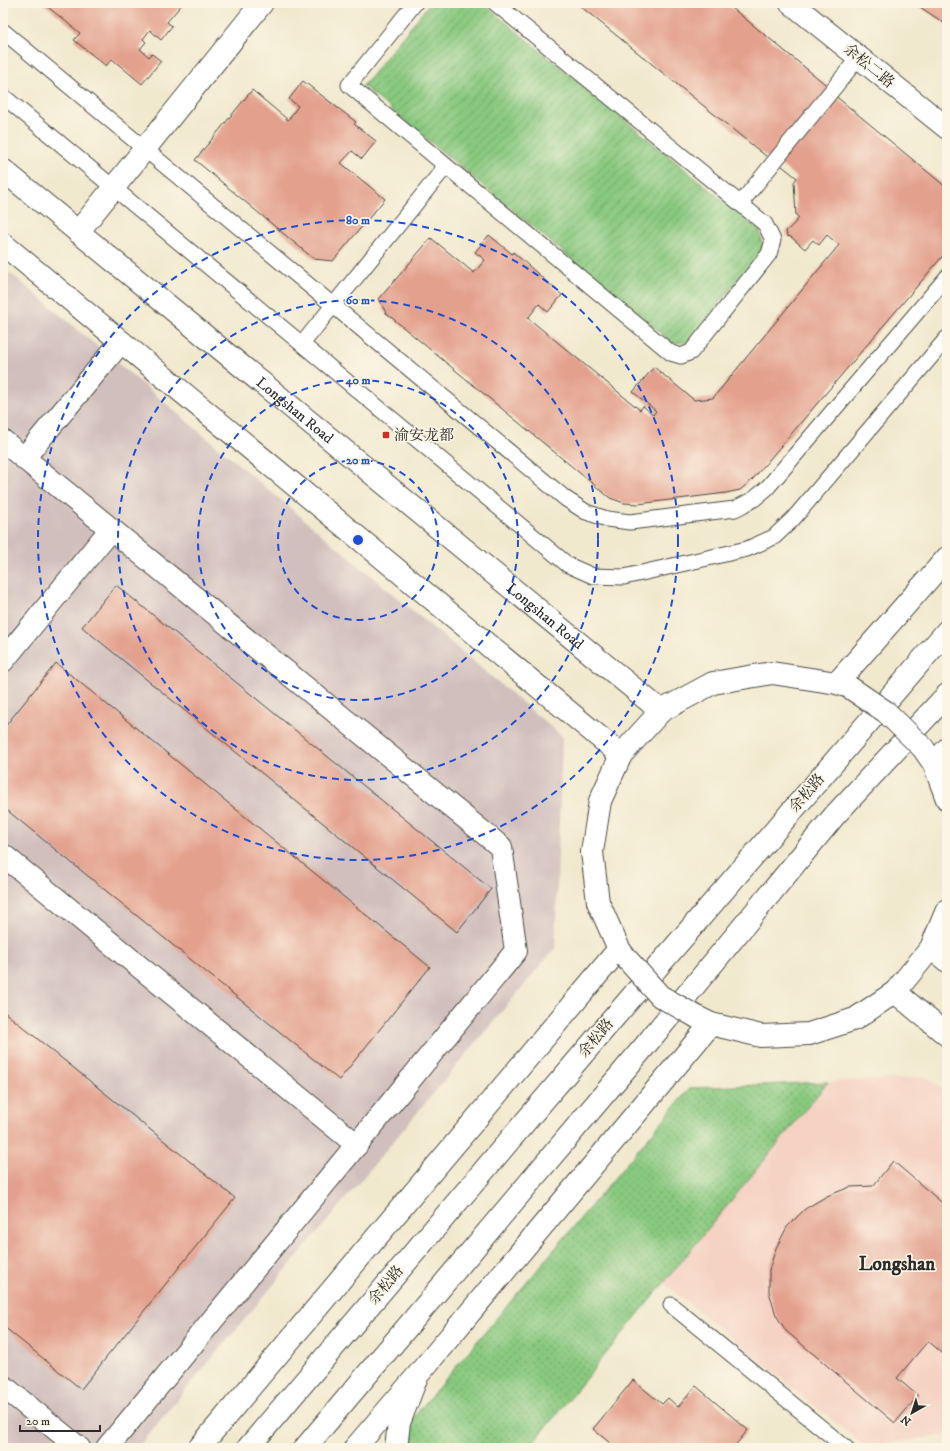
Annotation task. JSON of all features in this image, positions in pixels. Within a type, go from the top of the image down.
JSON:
[{"type":"main road","points":[[78,232],[262,3]]},
{"type":"main road","name":"余松二路","points":[[791,3],[947,128]]},
{"type":"main road","name":"Longshan Road","points":[[3,170],[661,711]]},
{"type":"main road","points":[[3,244],[621,755]]},
{"type":"main road","points":[[24,458],[121,342]]},
{"type":"main road","points":[[3,441],[110,530],[501,846],[516,951],[108,1448]]},
{"type":"main road","points":[[3,661],[110,530]]},
{"type":"main road","points":[[843,685],[947,558]]},
{"type":"main road","name":"余松路","points":[[248,1448],[606,1027],[947,631]]},
{"type":"main road","points":[[947,799],[935,754],[886,712],[843,685],[772,673],[713,683],[661,711],[621,755],[600,801],[592,852],[598,902],[622,953],[660,996],[704,1021],[761,1036],[809,1034],[854,1019],[895,992],[939,955],[947,910]]},
{"type":"main road","points":[[305,1448],[638,1053],[835,815],[947,694]]},
{"type":"main road","points":[[3,855],[357,1145]]},
{"type":"main road","points":[[199,1448],[622,953]]},
{"type":"main road","points":[[895,992],[947,1035]]},
{"type":"main road","points":[[355,1448],[417,1376],[704,1021]]},
{"type":"main road","points":[[396,1448],[399,1423],[417,1376]]},
{"type":"main road","points":[[3,1386],[79,1448]]},
{"type":"lane","points":[[415,3],[349,85],[671,353],[680,356],[691,352],[769,254],[773,240],[765,224],[495,3]]},
{"type":"lane","points":[[3,32],[334,304],[566,499],[586,512],[607,519],[630,522],[735,508],[754,499],[767,488],[947,277]]},
{"type":"lane","points":[[740,204],[859,57]]},
{"type":"lane","points":[[3,96],[568,564],[593,576],[624,577],[747,549],[774,537],[793,519],[947,338]]},
{"type":"lane","points":[[302,344],[446,166]]},
{"type":"lane","points":[[671,1305],[846,1448]]},
{"type":"shaded area","points":[[3,267],[562,736],[555,948],[137,1448],[3,1448]]},
{"type":"shaded area","points":[[927,1077],[947,1093],[947,1435],[864,1446],[664,1283],[828,1082]]},
{"type":"green space","points":[[430,3],[482,3],[760,231],[763,249],[688,342],[673,343],[363,86]]},
{"type":"green space","points":[[828,1082],[529,1448],[413,1448],[407,1425],[690,1088]]},
{"type":"building","points":[[43,3],[183,3],[167,22],[172,26],[161,40],[150,30],[143,39],[146,42],[140,49],[149,57],[152,54],[161,61],[142,84],[112,59],[106,66],[74,40],[80,33]]},
{"type":"building","points":[[583,3],[726,3],[830,88],[772,161],[580,6]]},
{"type":"building","points":[[914,3],[947,3],[947,25]]},
{"type":"building","points":[[303,81],[356,122],[354,124],[376,141],[362,159],[352,151],[341,163],[385,199],[333,261],[314,259],[195,160],[252,90],[288,120],[298,106],[289,99]]},
{"type":"building","points":[[833,94],[946,187],[947,251],[752,480],[740,490],[638,504],[624,503],[610,498],[386,313],[379,299],[431,238],[474,273],[485,260],[475,252],[489,235],[512,254],[513,252],[562,295],[548,312],[539,304],[528,318],[640,410],[643,406],[653,415],[656,411],[633,392],[654,367],[694,400],[713,398],[839,245],[827,235],[819,245],[813,240],[805,249],[791,237],[787,236],[786,231],[799,218],[796,215],[794,182],[797,178],[777,162]]},
{"type":"building","points":[[116,585],[491,889],[457,932],[82,627]]},
{"type":"building","points":[[56,663],[430,967],[339,1080],[3,807],[3,729]]},
{"type":"building","points":[[3,1011],[235,1198],[81,1389],[3,1326]]},
{"type":"building","points":[[893,1161],[947,1207],[947,1357],[928,1341],[897,1378],[918,1396],[895,1423],[786,1331],[776,1315],[769,1292],[769,1270],[776,1248],[787,1227],[805,1209],[827,1196],[850,1187],[873,1186]]},
{"type":"building","points":[[633,1380],[662,1404],[668,1398],[678,1407],[696,1386],[748,1430],[733,1448],[616,1448],[593,1429]]},
{"type":"place","name":"渝安龙都","points":[[386,435]]},
{"type":"district","name":"Longshan","points":[[897,1264]]}]
